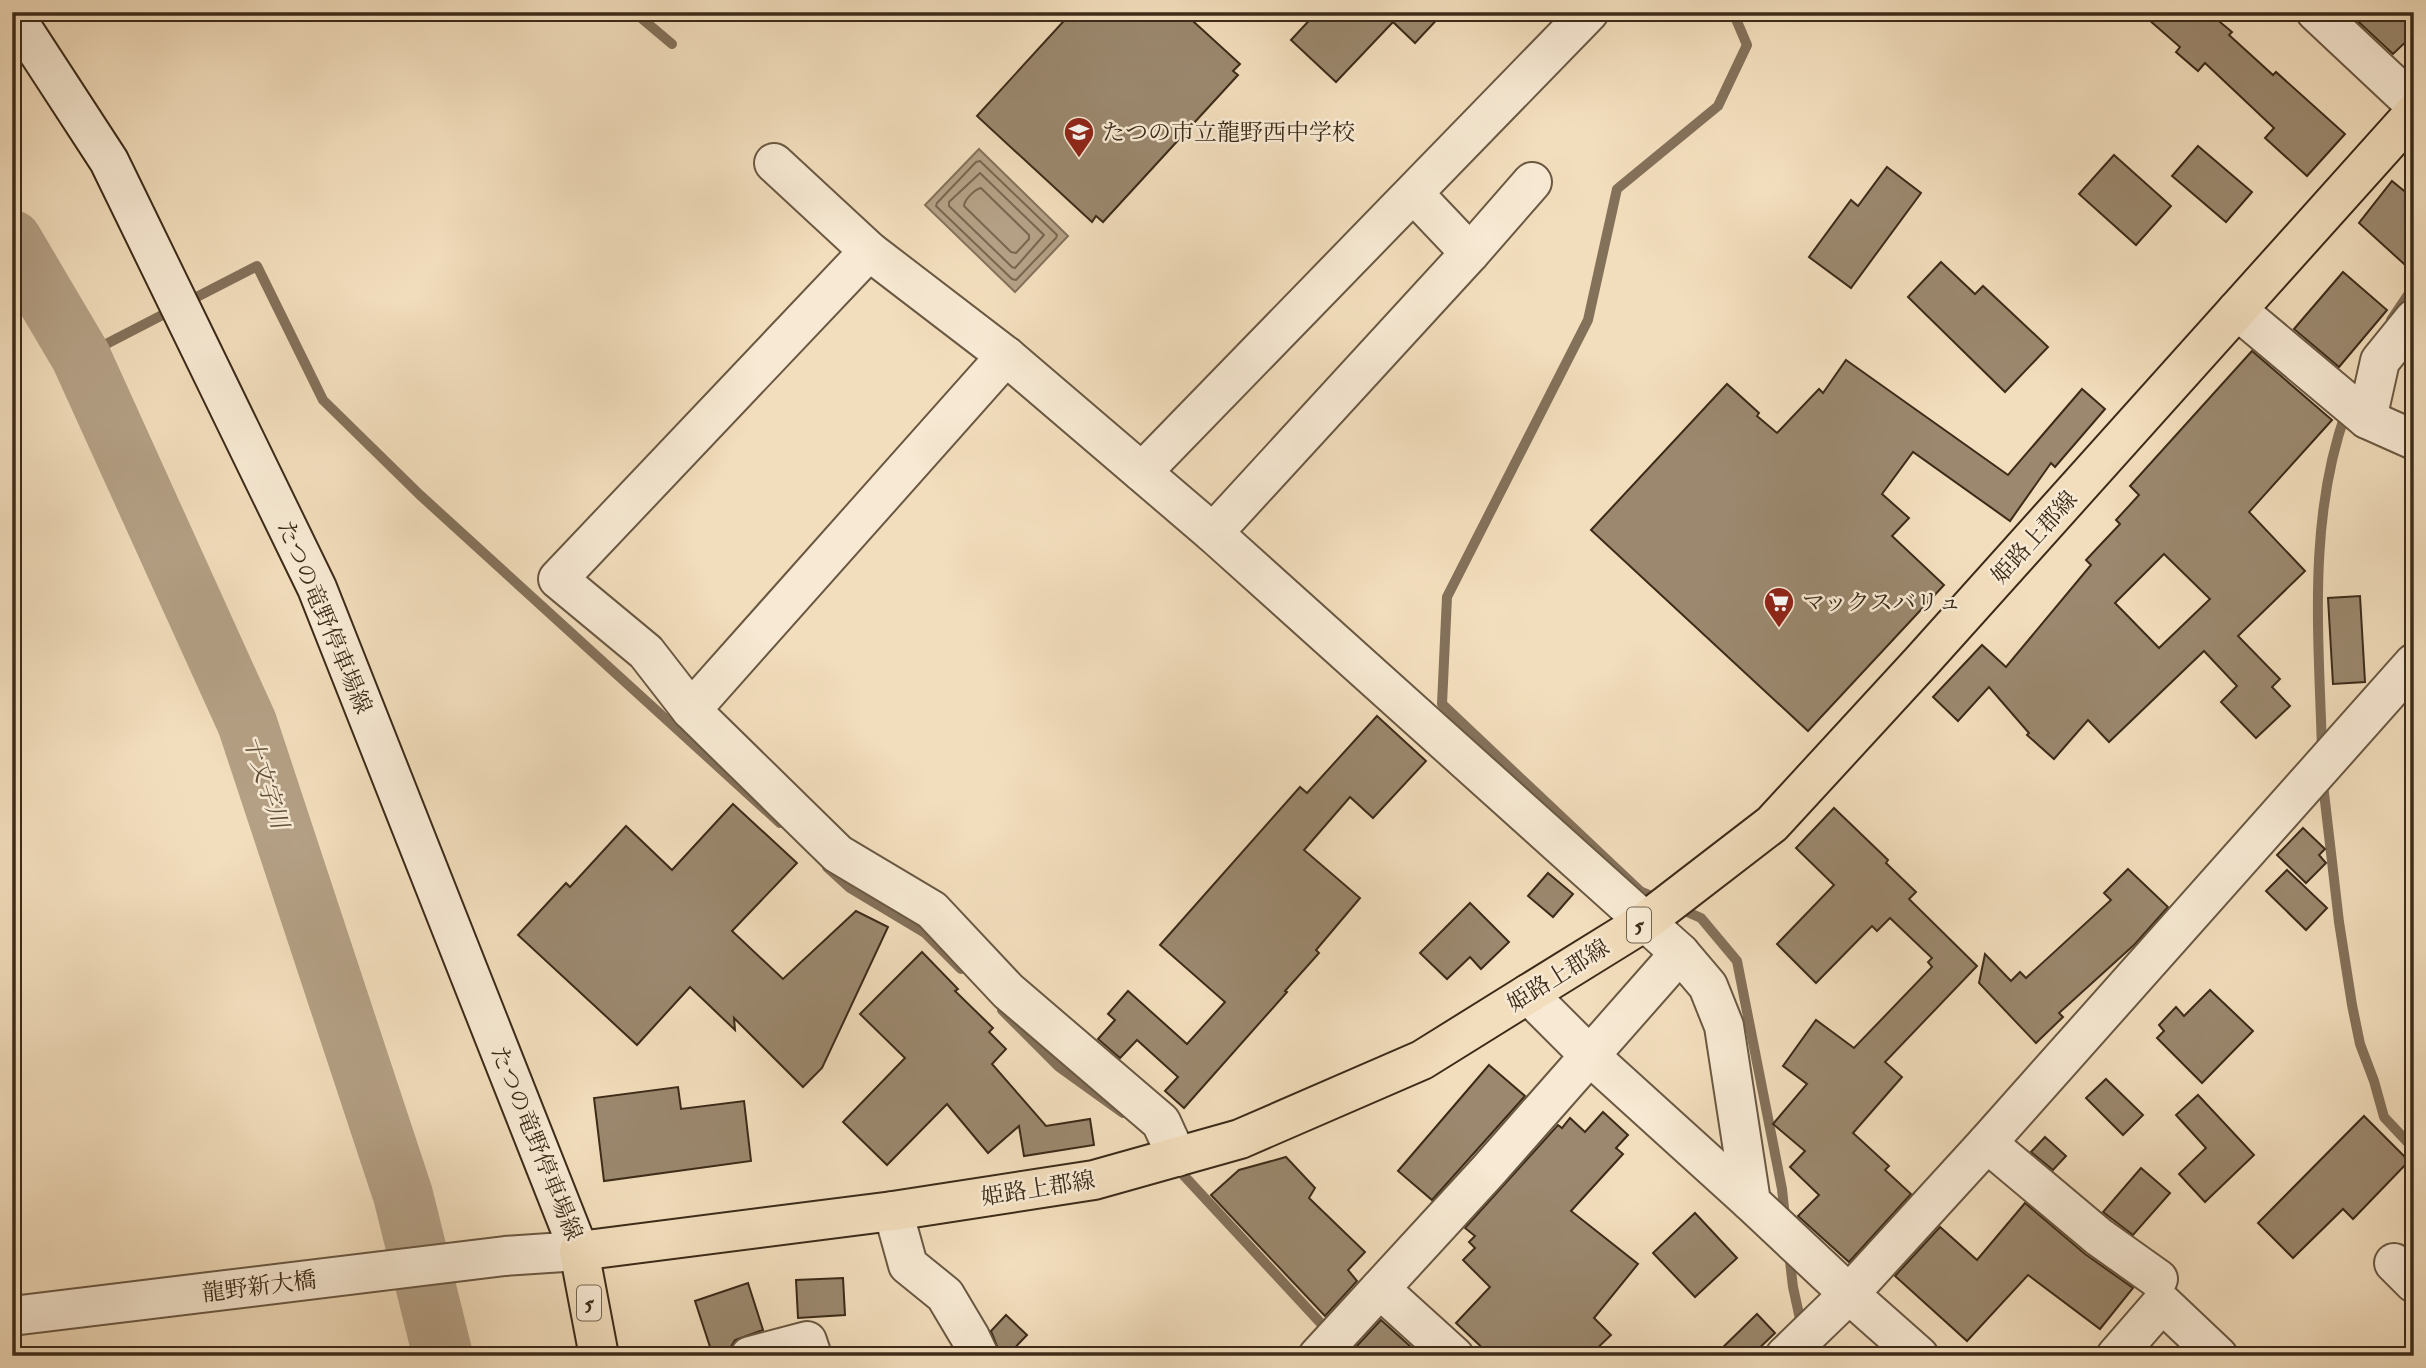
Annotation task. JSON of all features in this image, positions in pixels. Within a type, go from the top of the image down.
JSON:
[{"type":"main road","name":"姫路上郡線","points":[[579,1251],[893,1211],[1094,1180],[1240,1139],[1422,1060],[1646,920],[1772,824],[2414,113]]},
{"type":"main road","name":"5","points":[[579,1251],[599,1356]]},
{"type":"street","name":"たつの竜野停車場線","points":[[12,12],[109,161],[317,587],[579,1251]]},
{"type":"street","points":[[1142,472],[1589,12]]},
{"type":"street","points":[[2316,12],[2414,104]]},
{"type":"street","points":[[774,163],[869,251],[1006,356],[1213,533],[1646,920],[1680,954],[1707,986],[1724,1026],[1751,1202]]},
{"type":"street","points":[[1213,533],[1532,182]]},
{"type":"street","points":[[1414,194],[1470,253]]},
{"type":"street","points":[[869,251],[558,579],[646,652],[691,710],[838,854],[932,910],[1008,991],[1161,1122],[1177,1157]]},
{"type":"street","points":[[2237,310],[2367,419],[2414,440]]},
{"type":"street","points":[[2367,419],[2380,361],[2414,319]]},
{"type":"street","points":[[691,710],[1006,356]]},
{"type":"street","points":[[1785,1356],[1849,1294],[1987,1143],[2414,663]]},
{"type":"street","points":[[1329,1344],[1680,954]]},
{"type":"street","points":[[1528,994],[1590,1056],[1919,1356]]},
{"type":"street","points":[[1987,1143],[2099,1237],[2158,1279]]},
{"type":"street","points":[[893,1211],[908,1265],[945,1295],[979,1356]]},
{"type":"street","name":"龍野新大橋","points":[[12,1316],[505,1256],[579,1251]]},
{"type":"street","points":[[1380,1289],[1454,1356]]},
{"type":"street","points":[[2116,1356],[2162,1303],[2218,1356]]},
{"type":"street","points":[[750,1356],[807,1341],[812,1356]]},
{"type":"water","points":[[979,149],[1068,236],[1015,292],[925,205]]},
{"type":"building","points":[[1072,12],[1183,12],[1240,64],[1233,71],[1238,75],[1103,222],[1096,216],[1092,222],[977,116]]},
{"type":"building","points":[[1317,12],[1444,12],[1415,43],[1393,22],[1336,82],[1291,40]]},
{"type":"building","points":[[2140,12],[2208,12],[2232,32],[2229,35],[2273,75],[2276,72],[2345,134],[2307,176],[2265,138],[2274,128],[2205,63],[2198,71],[2176,52],[2180,47]]},
{"type":"building","points":[[2348,12],[2414,12],[2414,34],[2393,54]]},
{"type":"building","points":[[2198,146],[2252,192],[2226,222],[2172,176]]},
{"type":"building","points":[[2114,155],[2171,206],[2136,245],[2079,194]]},
{"type":"building","points":[[1887,167],[1921,193],[1851,288],[1809,257],[1851,200],[1858,206]]},
{"type":"building","points":[[2392,181],[2414,199],[2414,273],[2359,223]]},
{"type":"building","points":[[1941,262],[1975,294],[1983,286],[2048,347],[2005,392],[1908,297]]},
{"type":"building","points":[[2343,272],[2387,310],[2339,367],[2294,329]]},
{"type":"building","points":[[2252,351],[2332,420],[2249,512],[2305,571],[2238,636],[2280,679],[2272,687],[2290,706],[2256,738],[2221,702],[2237,686],[2204,651],[2109,742],[2088,720],[2054,759],[2027,735],[2029,733],[1989,687],[1958,721],[1933,697],[1982,645],[2006,667],[2091,565],[2086,560],[2120,524],[2116,520],[2139,495],[2130,486]],"holes":[[[2164,554],[2210,599],[2159,648],[2115,603]]]},
{"type":"building","points":[[1846,360],[2008,475],[2082,389],[2105,409],[2055,467],[2051,463],[2010,521],[1913,452],[1882,494],[1909,518],[1892,536],[1944,585],[1808,731],[1591,530],[1727,384],[1777,433],[1819,389],[1823,393]]},
{"type":"building","points":[[2360,596],[2365,682],[2333,684],[2328,598]]},
{"type":"building","points":[[1377,716],[1426,761],[1373,818],[1350,797],[1304,850],[1360,898],[1316,950],[1319,953],[1285,991],[1287,992],[1184,1108],[1165,1091],[1178,1077],[1137,1040],[1120,1058],[1098,1039],[1115,1020],[1108,1014],[1128,991],[1187,1044],[1225,1002],[1160,945],[1300,787],[1307,793]]},
{"type":"building","points":[[733,804],[797,863],[732,931],[783,979],[856,911],[888,927],[822,1068],[803,1087],[734,1018],[735,1030],[690,987],[637,1045],[518,935],[566,883],[570,887],[626,826],[672,870]]},
{"type":"building","points":[[1834,808],[1888,860],[1886,863],[1916,892],[1909,899],[1977,966],[1885,1062],[1902,1077],[1853,1133],[1889,1166],[1885,1170],[1911,1194],[1849,1262],[1798,1216],[1819,1195],[1790,1167],[1805,1151],[1773,1124],[1807,1084],[1783,1066],[1816,1020],[1854,1048],[1932,967],[1928,962],[1932,958],[1890,918],[1877,931],[1872,926],[1816,983],[1777,944],[1834,885],[1796,848]]},
{"type":"building","points":[[2303,828],[2325,849],[2319,855],[2326,863],[2306,883],[2277,855]]},
{"type":"building","points":[[2128,869],[2168,907],[2135,944],[2059,1013],[2063,1017],[2036,1043],[1979,983],[1985,954],[2011,981],[2020,972],[2026,978],[2111,900],[2104,893]]},
{"type":"building","points":[[2287,870],[2327,908],[2306,930],[2266,891]]},
{"type":"building","points":[[1548,873],[1573,894],[1553,917],[1528,896]]},
{"type":"building","points":[[1470,903],[1509,942],[1481,969],[1470,957],[1447,979],[1420,953]]},
{"type":"building","points":[[922,952],[958,989],[955,991],[993,1028],[989,1032],[1006,1049],[992,1064],[1046,1126],[1090,1119],[1094,1145],[1024,1156],[1019,1126],[988,1153],[947,1104],[887,1165],[843,1122],[905,1058],[860,1014]]},
{"type":"building","points":[[2210,990],[2253,1031],[2202,1083],[2157,1038],[2164,1031],[2159,1025],[2176,1007],[2184,1016]]},
{"type":"building","points":[[1489,1065],[1525,1096],[1432,1200],[1398,1171]]},
{"type":"building","points":[[2106,1079],[2143,1115],[2123,1135],[2086,1098]]},
{"type":"building","points":[[678,1087],[681,1109],[744,1101],[751,1161],[604,1181],[594,1098]]},
{"type":"building","points":[[2198,1095],[2254,1155],[2205,1202],[2179,1174],[2206,1148],[2176,1115]]},
{"type":"building","points":[[1603,1112],[1628,1135],[1616,1148],[1623,1154],[1571,1211],[1638,1264],[1594,1318],[1611,1335],[1589,1356],[1491,1356],[1456,1323],[1490,1287],[1463,1260],[1475,1248],[1469,1242],[1475,1236],[1465,1228],[1558,1125],[1562,1128],[1570,1118],[1585,1132]]},
{"type":"building","points":[[2364,1116],[2409,1161],[2353,1219],[2343,1209],[2293,1258],[2258,1223]]},
{"type":"building","points":[[2045,1137],[2066,1156],[2053,1170],[2031,1152]]},
{"type":"building","points":[[1286,1157],[1315,1188],[1309,1198],[1365,1252],[1348,1270],[1357,1281],[1325,1316],[1211,1195],[1239,1170]]},
{"type":"building","points":[[2141,1168],[2170,1193],[2133,1235],[2103,1212]]},
{"type":"building","points":[[2025,1203],[2085,1254],[2133,1288],[2100,1329],[2028,1275],[1967,1341],[1895,1276],[1940,1227],[1977,1260]]},
{"type":"building","points":[[1695,1213],[1737,1258],[1695,1297],[1653,1253]]},
{"type":"building","points":[[843,1278],[845,1315],[798,1318],[796,1280]]},
{"type":"building","points":[[748,1283],[763,1330],[735,1340],[729,1350],[729,1356],[713,1356],[695,1301]]},
{"type":"building","points":[[1757,1314],[1775,1333],[1751,1356],[1714,1356]]},
{"type":"building","points":[[1006,1315],[1027,1335],[1007,1356],[1001,1356],[991,1331]]},
{"type":"building","points":[[1381,1320],[1421,1356],[1363,1356],[1355,1348]]},
{"type":"waterway","points":[[634,12],[672,44]]},
{"type":"waterway","points":[[1658,899],[1640,891],[1442,704],[1447,597],[1588,320],[1617,189],[1718,106],[1747,45],[1733,12]]},
{"type":"waterway","name":"十文字川","points":[[12,240],[81,357],[247,723],[403,1195],[443,1356]]},
{"type":"waterway","points":[[185,303],[257,266],[323,400],[420,495],[780,823]]},
{"type":"waterway","points":[[2391,320],[2414,286]]},
{"type":"waterway","points":[[81,357],[172,310]]},
{"type":"waterway","points":[[2322,751],[2318,623],[2320,537],[2325,495],[2346,412]]},
{"type":"waterway","points":[[2323,784],[2339,922],[2360,1044],[2384,1117],[2414,1149]]},
{"type":"waterway","points":[[827,867],[850,888],[925,933],[961,969]]},
{"type":"waterway","points":[[1678,908],[1701,918],[1737,961],[1782,1189],[1785,1217]]},
{"type":"waterway","points":[[1002,1010],[1059,1067],[1123,1113]]},
{"type":"waterway","points":[[1175,1166],[1329,1332]]},
{"type":"waterway","points":[[1789,1253],[1802,1328]]},
{"type":"place","name":"たつの市立龍野西中学校","points":[[1079,159]]},
{"type":"place","name":"マックスバリュ","points":[[1779,629]]}]
